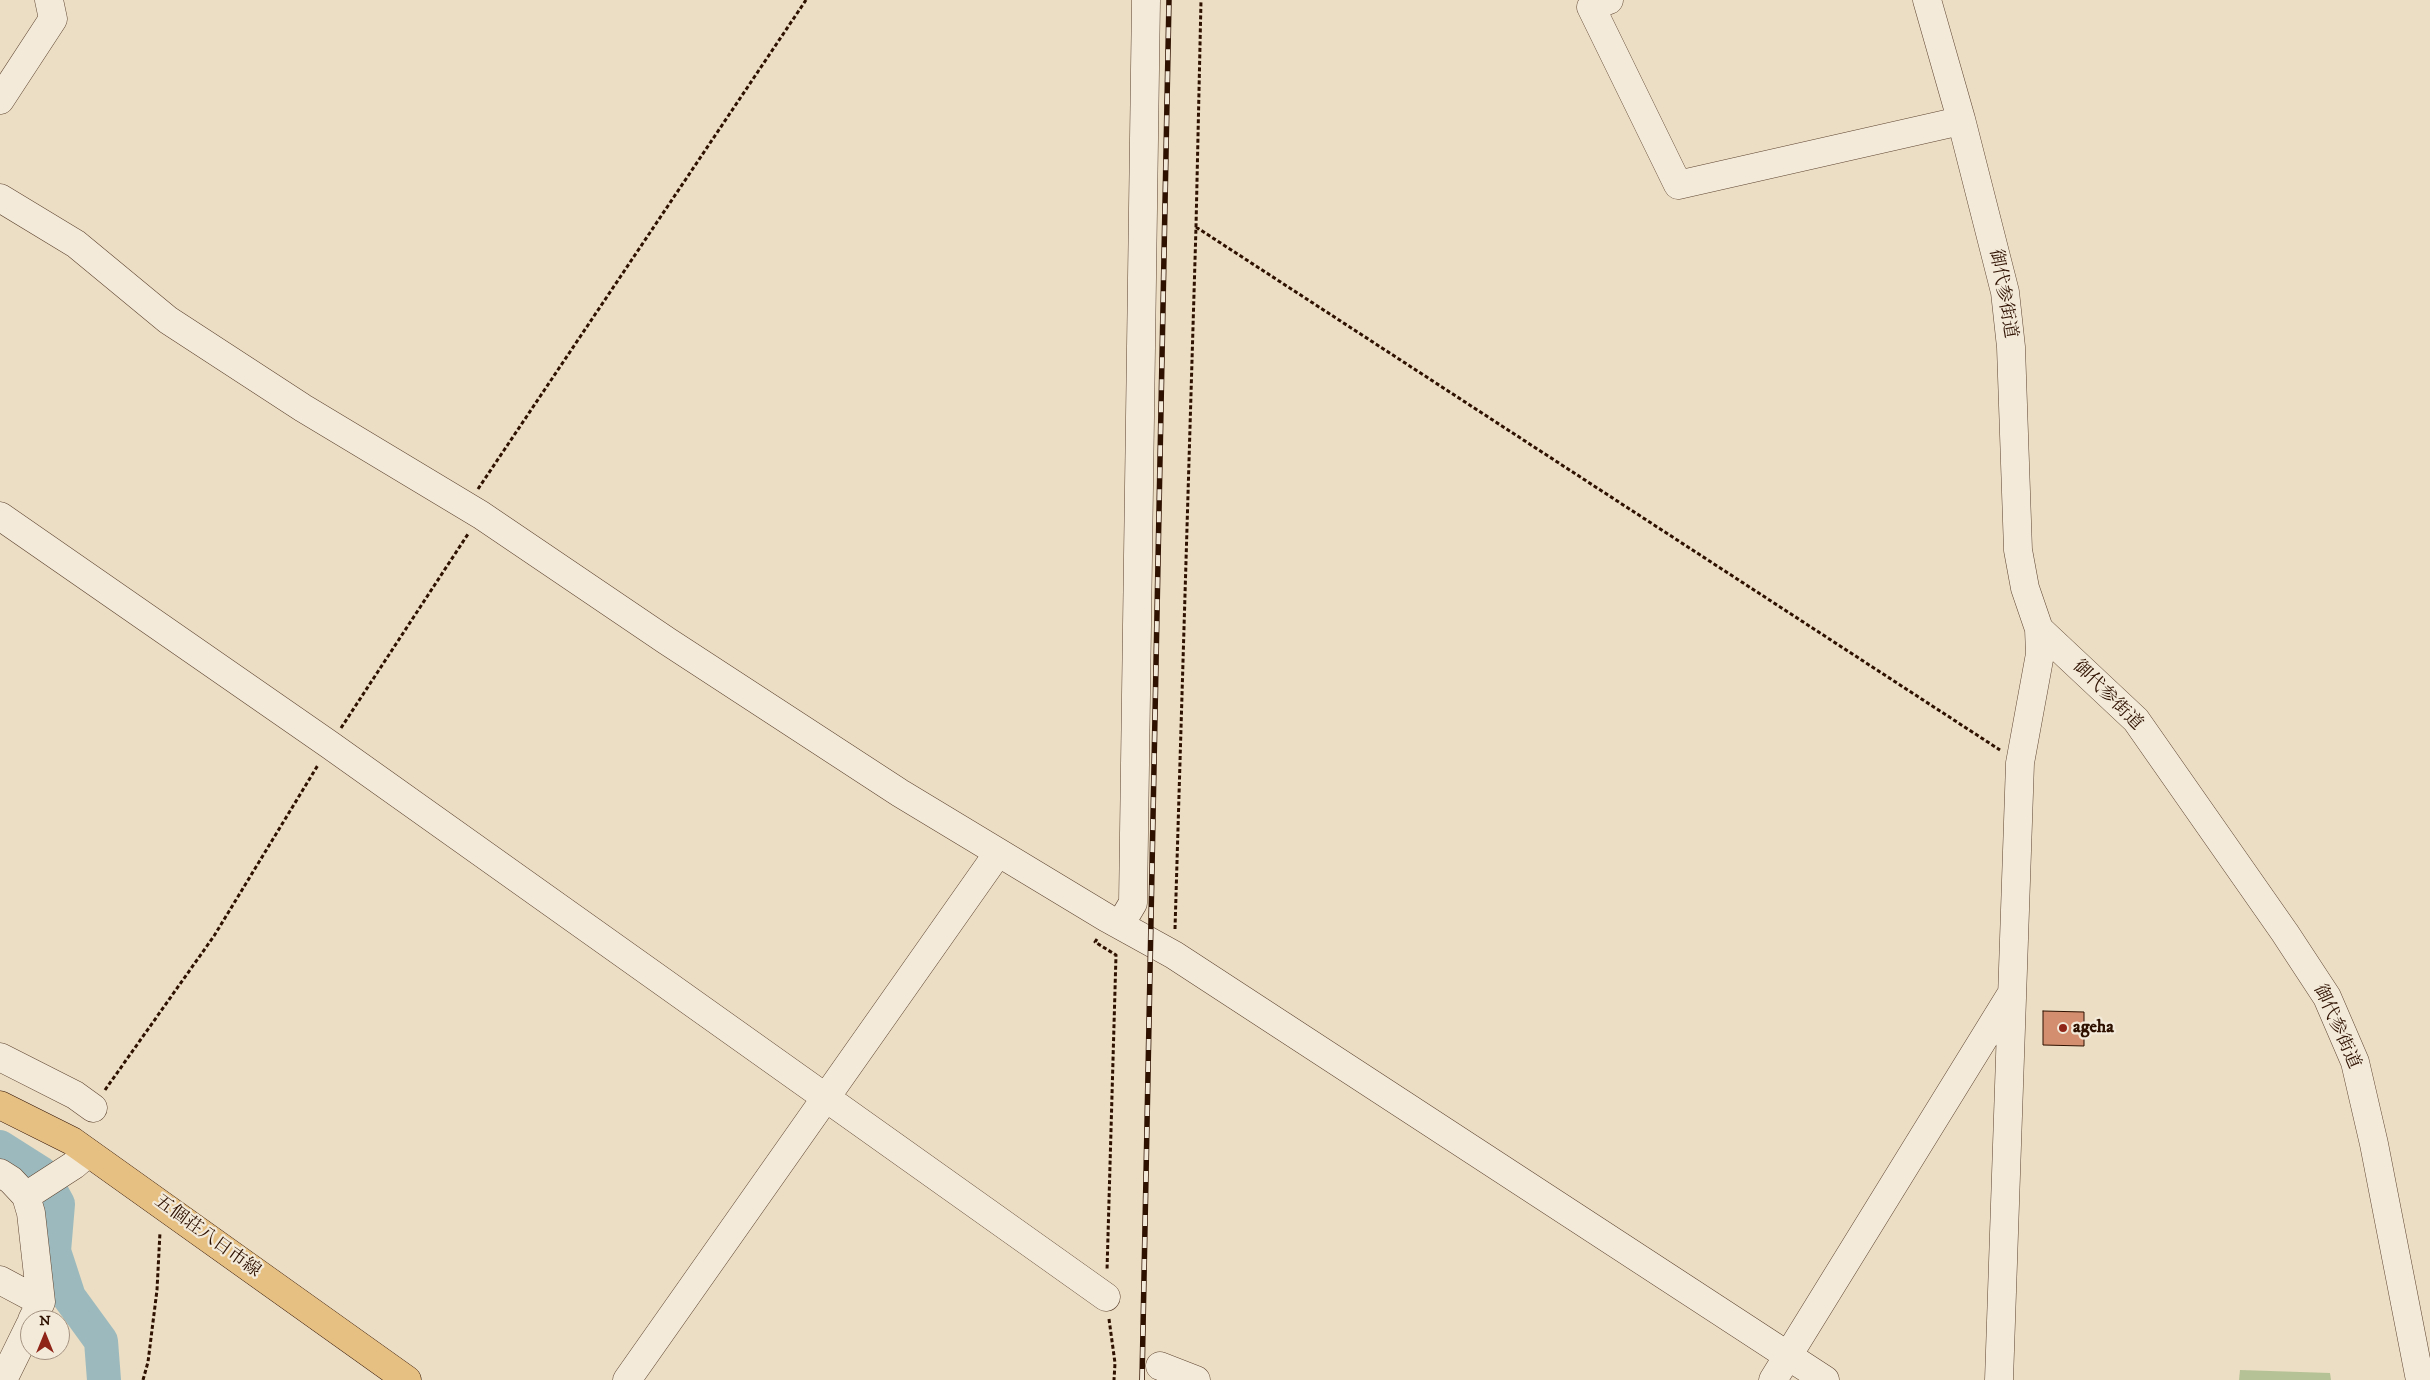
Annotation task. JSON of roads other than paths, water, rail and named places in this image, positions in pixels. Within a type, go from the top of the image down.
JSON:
[{"type":"main road","name":"五個荘八日市線","points":[[0,1105],[55,1131],[81,1159],[165,1206],[407,1380]]},
{"type":"street","points":[[0,100],[53,19],[49,0]]},
{"type":"street","points":[[1113,922],[1133,903],[1146,0]]},
{"type":"street","points":[[1610,0],[1591,7],[1678,185],[1947,124],[1961,119]]},
{"type":"street","name":"御代参街道","points":[[1927,0],[1961,119],[2005,292],[2011,347],[2018,550],[2025,588],[2039,628],[2136,720],[2285,933],[2327,997],[2355,1062],[2374,1144],[2420,1380]]},
{"type":"street","points":[[0,198],[76,244],[168,320],[303,408],[474,510],[667,641],[900,793],[1113,922],[1174,955],[1825,1380]]},
{"type":"street","points":[[0,516],[330,745],[1106,1297]]},
{"type":"street","points":[[1999,1380],[2020,763],[2040,654],[2039,628]]},
{"type":"street","points":[[627,1380],[998,853]]},
{"type":"street","points":[[1773,1380],[2011,994]]},
{"type":"street","points":[[0,1057],[75,1094],[93,1108]]},
{"type":"street","points":[[30,1194],[81,1159]]},
{"type":"street","points":[[0,1173],[30,1194]]},
{"type":"street","points":[[30,1194],[35,1310]]},
{"type":"street","points":[[0,1280],[29,1310]]},
{"type":"street","points":[[3,1380],[20,1346]]},
{"type":"street","points":[[1160,1366],[1196,1380]]},
{"type":"waterway","points":[[0,1147],[41,1173],[58,1204],[54,1251],[69,1297],[101,1341],[104,1380]]},
{"type":"railway","points":[[1142,1380],[1169,0]]},
{"type":"place","name":"ageha","points":[[2063,1028]]}]
